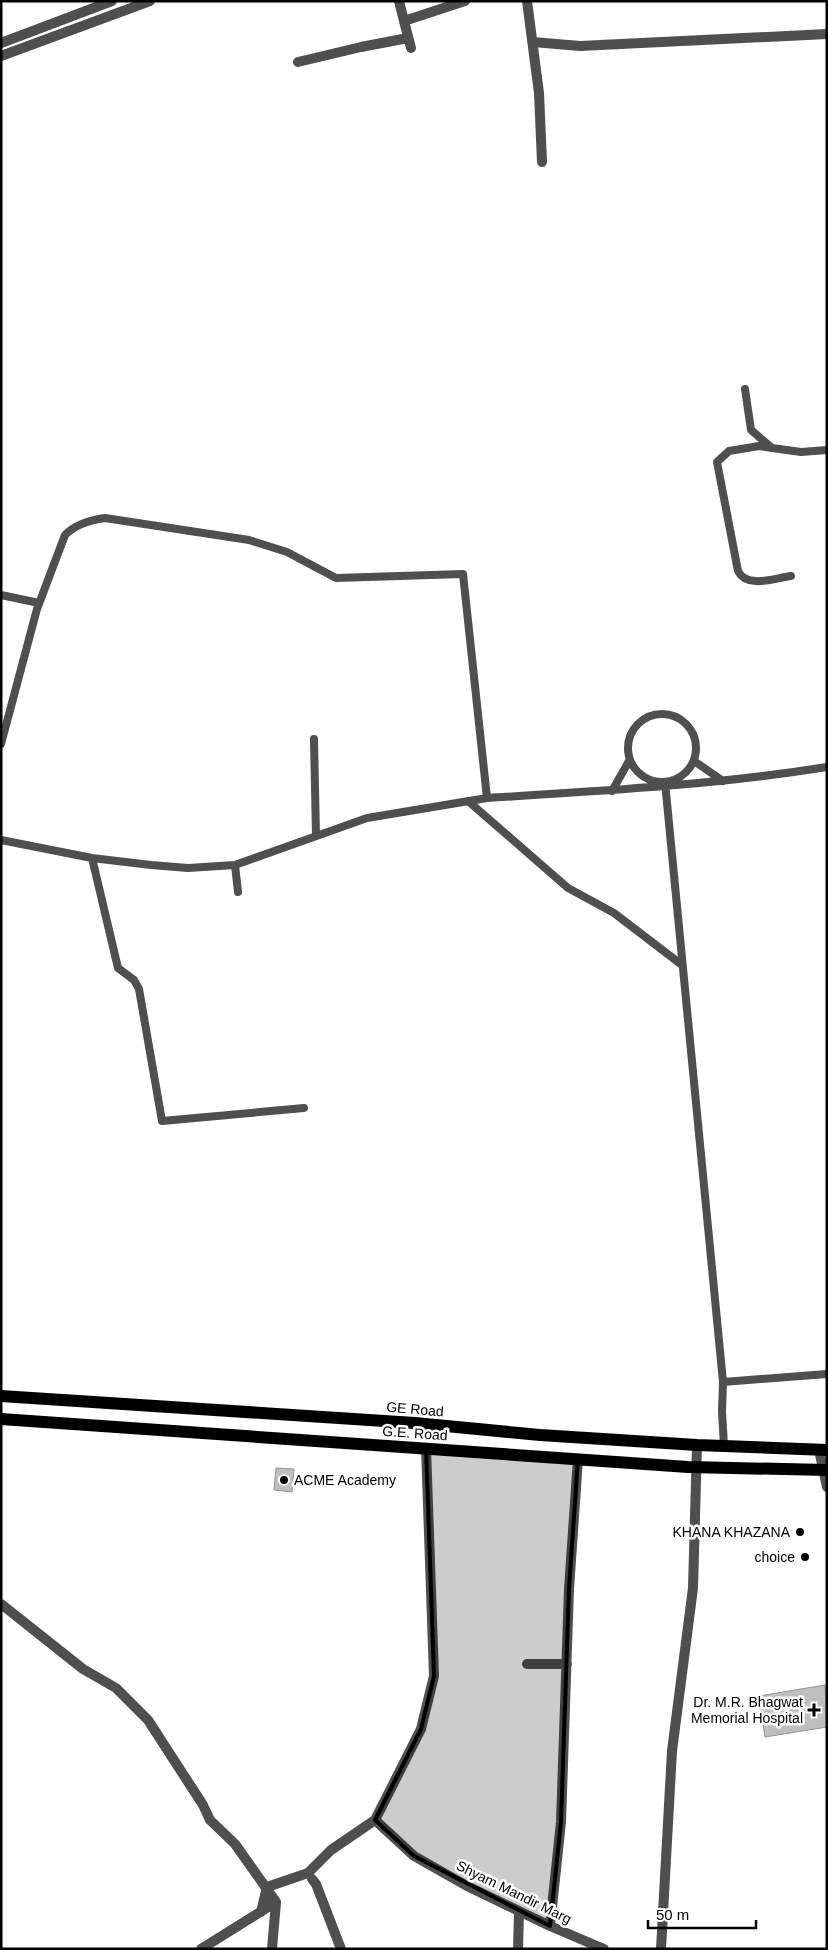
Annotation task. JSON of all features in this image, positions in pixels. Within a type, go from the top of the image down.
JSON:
[{"type":"main road","name":"GE Road","points":[[1,1396],[415,1423],[540,1435],[697,1446],[823,1450]]},
{"type":"main road","name":"G.E. Road","points":[[1,1419],[695,1467],[825,1470]]},
{"type":"street","points":[[1,43],[112,1]]},
{"type":"street","points":[[1,56],[135,4],[150,1]]},
{"type":"street","points":[[298,62],[361,46],[410,43],[399,1]]},
{"type":"street","points":[[404,20],[465,1]]},
{"type":"street","points":[[526,1],[539,93],[542,162]]},
{"type":"street","points":[[533,42],[580,46],[827,34]]},
{"type":"street","points":[[661,1949],[672,1751],[693,1588],[697,1446]]},
{"type":"street","points":[[266,1888],[308,1873],[331,1850],[375,1820],[420,1729],[434,1676],[426,1448]]},
{"type":"street","points":[[823,1450],[827,1487]]},
{"type":"street","points":[[550,1926],[561,1822],[569,1589],[578,1459]]},
{"type":"street","points":[[1,1604],[83,1669],[116,1688],[148,1720],[203,1805],[210,1820],[235,1844],[276,1902],[272,1949]]},
{"type":"street","points":[[527,1664],[567,1664]]},
{"type":"street","name":"Shyam Mandir Marg","points":[[375,1820],[414,1856],[467,1886],[519,1912],[604,1949]]},
{"type":"street","points":[[312,1879],[342,1949]]},
{"type":"street","points":[[262,1911],[266,1888]]},
{"type":"street","points":[[201,1949],[276,1902]]},
{"type":"street","points":[[518,1949],[519,1912]]},
{"type":"lane","points":[[745,389],[751,430],[772,448]]},
{"type":"lane","points":[[791,576],[750,581],[741,577],[738,571],[717,462],[729,451],[759,446],[801,452],[827,450]]},
{"type":"lane","points":[[2,740],[39,603],[65,535],[72,528],[90,519],[105,518],[249,540],[287,552],[336,578],[463,574],[487,798]]},
{"type":"lane","points":[[1,595],[39,603]]},
{"type":"lane","points":[[666,713],[676,716],[692,730],[696,746],[694,761],[688,770],[679,777],[665,784],[646,779],[636,772],[630,761],[627,750],[628,738],[634,727],[642,719],[654,714],[666,713]]},
{"type":"lane","points":[[314,739],[316,836]]},
{"type":"lane","points":[[612,791],[630,761]]},
{"type":"lane","points":[[694,761],[722,781]]},
{"type":"lane","points":[[1,840],[92,858],[188,868],[235,865],[366,818],[468,801],[769,777],[827,768]]},
{"type":"lane","points":[[665,784],[723,1382],[724,1446]]},
{"type":"lane","points":[[468,801],[568,888],[614,914],[682,965]]},
{"type":"lane","points":[[92,858],[118,968],[127,974],[139,989],[162,1121],[304,1108]]},
{"type":"lane","points":[[235,865],[238,892]]},
{"type":"lane","points":[[723,1382],[827,1374]]},
{"type":"highlighted area","points":[[426,1448],[578,1459],[569,1589],[561,1822],[550,1926],[414,1856],[375,1820],[421,1729],[434,1676]]},
{"type":"building","name":"ACME Academy","points":[[276,1468],[294,1469],[292,1492],[274,1490]]},
{"type":"building","points":[[825,1685],[827,1727],[765,1737],[759,1696]]},
{"type":"place","name":"ACME Academy","points":[[284,1480]]},
{"type":"place","name":"KHANA KHAZANA","points":[[800,1532]]},
{"type":"place","name":"choice","points":[[805,1557]]},
{"type":"place","name":"Dr. M.R. Bhagwat Memorial Hospital","points":[[814,1710]]}]
